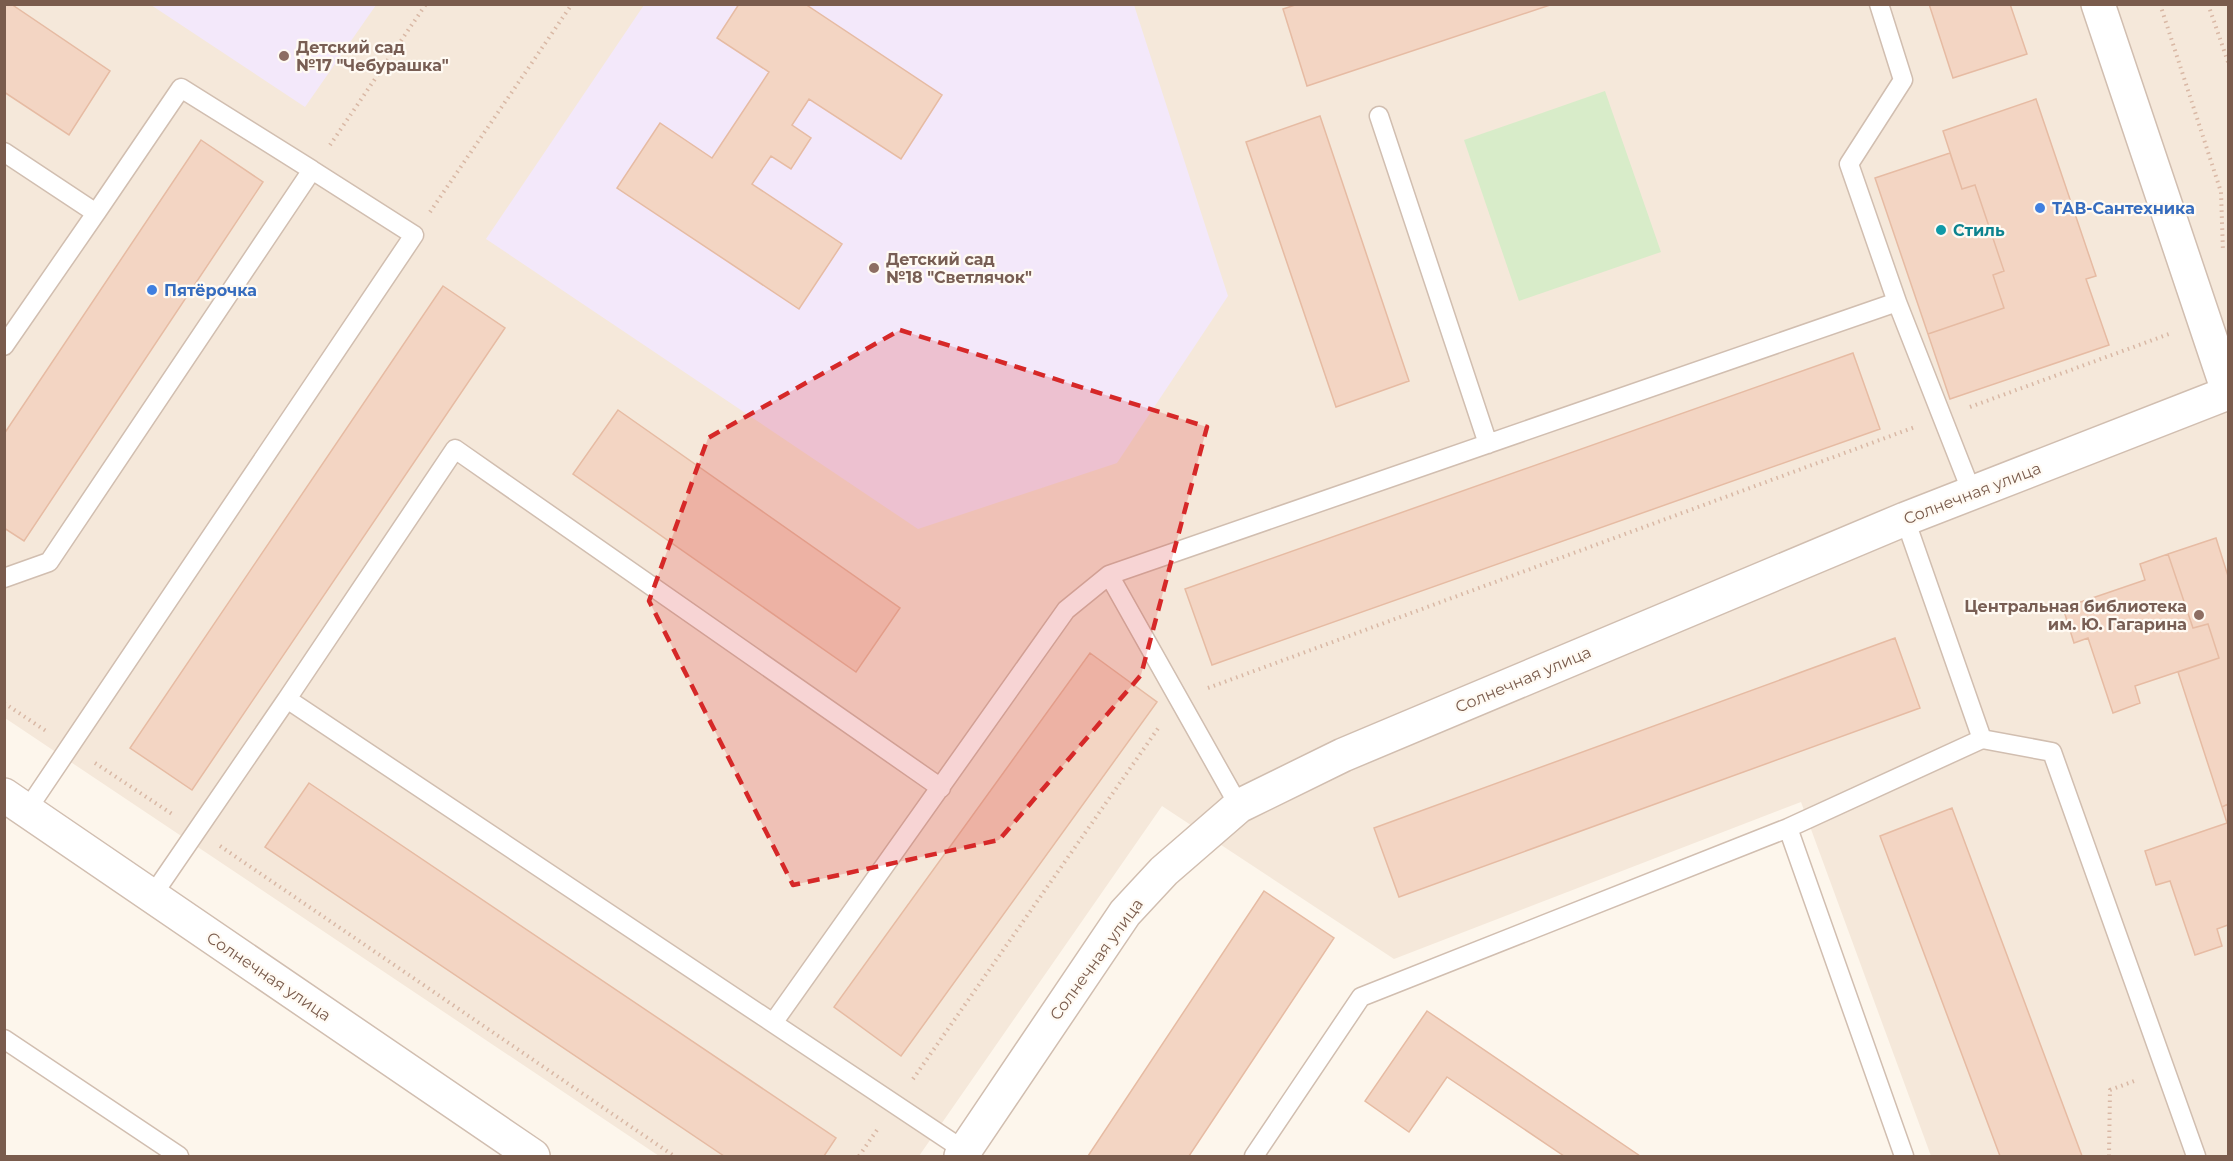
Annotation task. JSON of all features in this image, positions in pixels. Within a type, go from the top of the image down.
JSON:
[{"type":"street","points":[[2098,4],[2229,392]]},
{"type":"street","name":"Солнечная улица","points":[[963,1154],[1125,913],[1164,871],[1239,806],[1343,755],[1905,519],[2229,392]]},
{"type":"street","name":"Солнечная улица","points":[[16,802],[533,1156]]},
{"type":"lane","points":[[1879,4],[1903,80],[1849,164],[1897,302],[1972,493]]},
{"type":"lane","points":[[4,346],[180,88],[414,235],[70,746],[16,802]]},
{"type":"lane","points":[[1379,116],[1488,444]]},
{"type":"lane","points":[[4,152],[96,213]]},
{"type":"lane","points":[[4,578],[50,562],[312,170]]},
{"type":"lane","points":[[773,1023],[1066,610],[1109,575],[1897,302]]},
{"type":"lane","points":[[152,896],[455,449],[941,788]]},
{"type":"lane","points":[[1905,519],[1982,739]]},
{"type":"lane","points":[[1109,575],[1239,806]]},
{"type":"lane","points":[[287,699],[895,1105],[963,1154]]},
{"type":"lane","points":[[1254,1156],[1361,997],[1788,828],[1982,739],[2052,752],[2196,1156]]},
{"type":"lane","points":[[1788,828],[1904,1156]]},
{"type":"lane","points":[[4,1039],[179,1156]]},
{"type":"path","points":[[312,170],[426,4]]},
{"type":"path","points":[[414,235],[572,4]]},
{"type":"path","points":[[2160,4],[2221,192],[2224,258]]},
{"type":"path","points":[[2208,4],[2229,62]]},
{"type":"path","points":[[859,1156],[1179,699],[2205,321]]},
{"type":"path","points":[[4,703],[197,830],[674,1156]]},
{"type":"path","points":[[2109,1156],[2110,1090],[2165,1070]]},
{"type":"highlighted area","points":[[900,330],[1207,427],[1141,675],[999,840],[793,885],[649,601],[708,438]]},
{"type":"shaded area","points":[[4,5],[2228,5],[2228,1156],[1931,1156],[1801,802],[1394,959],[1162,806],[919,1156],[659,1156],[5,718]]},
{"type":"shaded area","name":"Детский сад №17 \"Чебурашка\"","points":[[151,5],[376,5],[305,107]]},
{"type":"shaded area","name":"Детский сад №18 \"Светлячок\"","points":[[644,5],[1134,5],[1228,296],[1117,463],[918,529],[486,239]]},
{"type":"green space","points":[[1605,91],[1661,252],[1519,301],[1464,140]]},
{"type":"building","points":[[4,4],[11,4],[110,71],[69,135],[4,92]]},
{"type":"building","points":[[739,4],[805,4],[942,95],[901,159],[809,99],[792,125],[811,138],[791,169],[771,156],[752,184],[842,244],[799,309],[617,188],[660,123],[712,158],[769,72],[717,38]]},
{"type":"building","points":[[1298,4],[1553,4],[1307,86],[1283,9]]},
{"type":"building","points":[[1929,4],[2010,4],[2027,54],[1953,78]]},
{"type":"building","points":[[2036,99],[2096,276],[2086,279],[2109,345],[1950,399],[1928,334],[2004,308],[1993,275],[2004,271],[1975,185],[1962,189],[1943,131]]},
{"type":"building","points":[[1320,116],[1409,381],[1336,407],[1246,142]]},
{"type":"building","points":[[201,140],[263,182],[24,541],[4,528],[4,434]]},
{"type":"building","name":"Стиль","points":[[1950,153],[1962,189],[1975,185],[2004,271],[1993,275],[2004,308],[1928,334],[1875,178]]},
{"type":"building","points":[[443,286],[505,328],[192,790],[130,748]]},
{"type":"building","points":[[1853,353],[1880,429],[1212,665],[1185,589]]},
{"type":"building","points":[[618,410],[900,608],[856,672],[573,474]]},
{"type":"building","points":[[2216,538],[2228,576],[2228,804],[2222,807],[2178,672],[2219,658],[2208,624],[2193,628],[2168,554]]},
{"type":"building","points":[[2168,554],[2193,628],[2208,624],[2219,658],[2135,686],[2140,703],[2113,713],[2088,638],[2074,643],[2063,608],[2145,580],[2140,564]]},
{"type":"building","points":[[1895,638],[1920,708],[1399,897],[1374,828]]},
{"type":"building","points":[[1090,653],[1157,702],[901,1056],[834,1007]]},
{"type":"building","points":[[309,783],[836,1138],[824,1156],[724,1156],[265,847]]},
{"type":"building","points":[[2228,804],[2228,925],[2217,929],[2222,946],[2195,955],[2170,881],[2156,885],[2145,851],[2227,823],[2222,807]]},
{"type":"building","points":[[1952,808],[2082,1156],[2000,1156],[1880,836]]},
{"type":"building","points":[[1264,891],[1334,938],[1189,1156],[1088,1156]]},
{"type":"building","points":[[1427,1011],[1640,1156],[1564,1156],[1447,1077],[1409,1132],[1365,1101]]},
{"type":"place","name":"Детский сад №17 \"Чебурашка\"","points":[[284,56]]},
{"type":"place","name":"ТАВ-Сантехника","points":[[2040,208]]},
{"type":"place","name":"Стиль","points":[[1941,230]]},
{"type":"place","name":"Детский сад №18 \"Светлячок\"","points":[[874,268]]},
{"type":"place","name":"Пятёрочка","points":[[152,290]]},
{"type":"place","name":"Центральная библиотека им. Ю. Гагарина","points":[[2199,615]]}]
